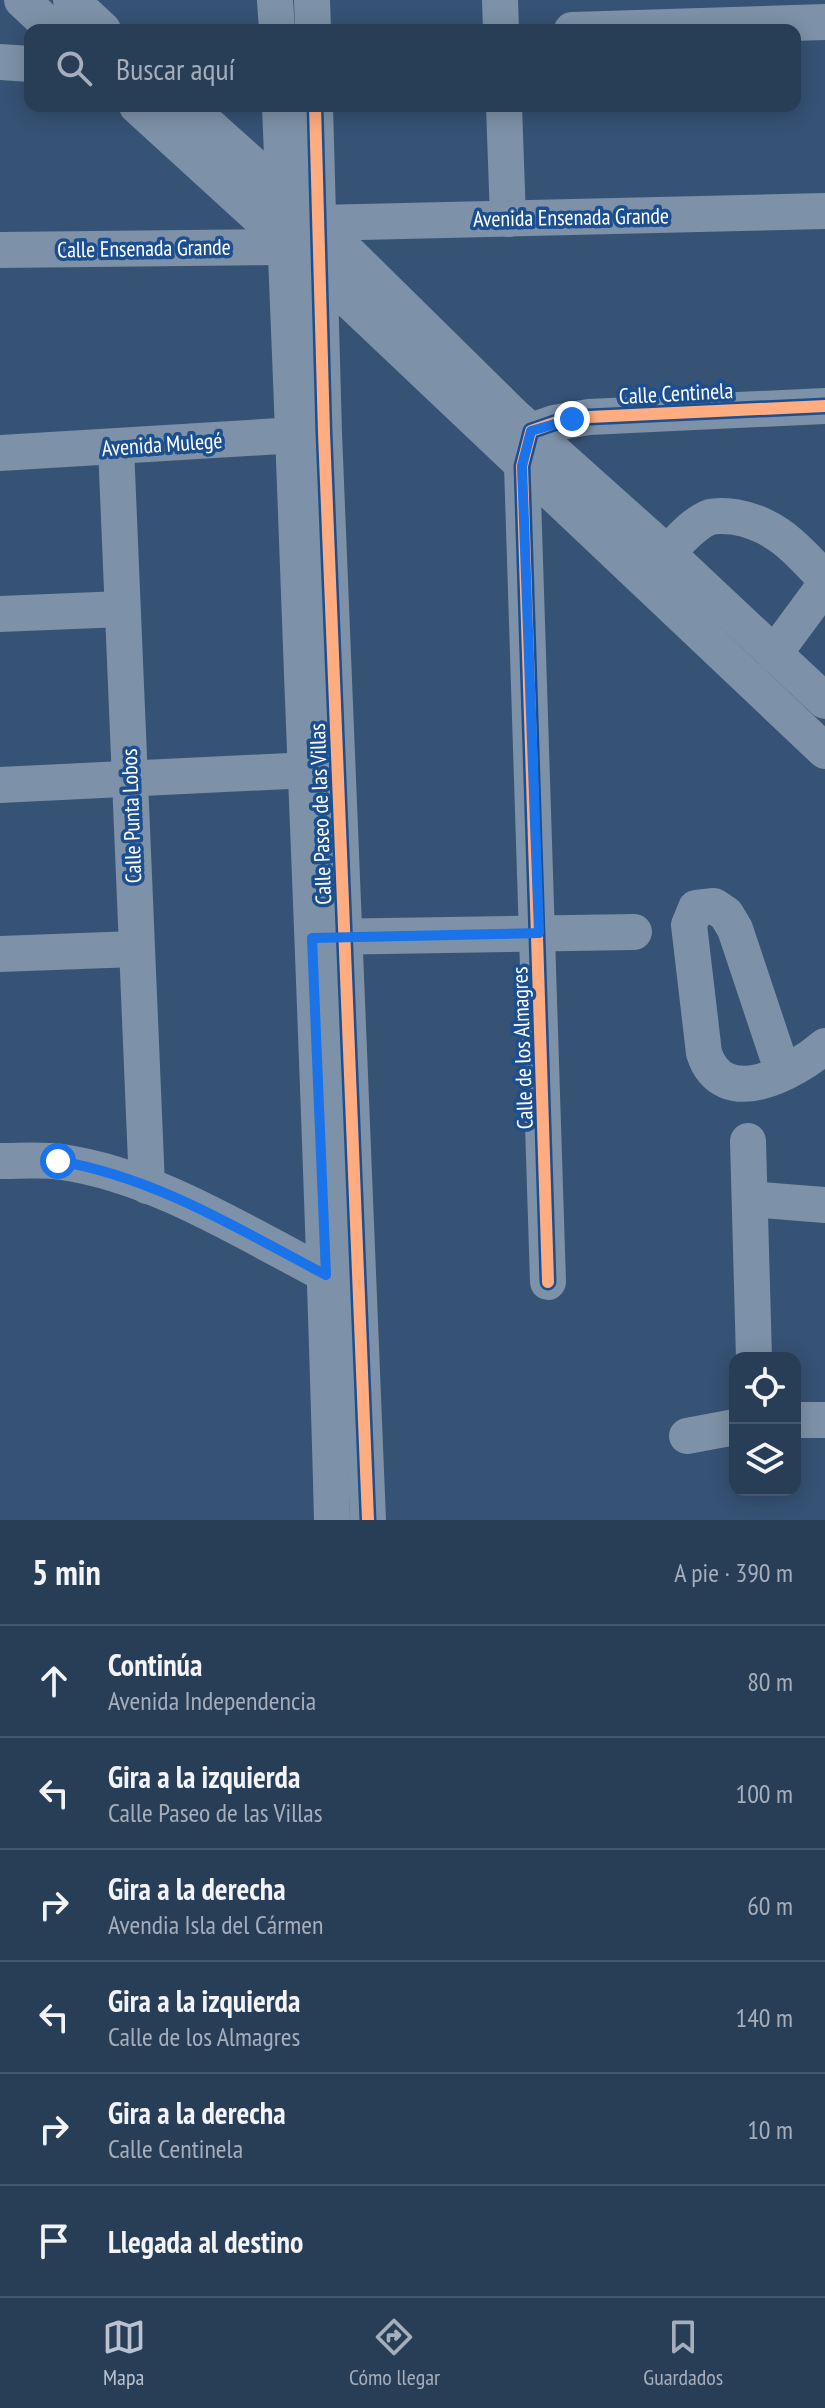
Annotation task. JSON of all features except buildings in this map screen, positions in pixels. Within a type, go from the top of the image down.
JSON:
[{"type":"street","points":[[22,0],[48,24]]},
{"type":"street","points":[[71,0],[97,24]]},
{"type":"street","points":[[104,24],[105,0]]},
{"type":"street","points":[[275,0],[277,24]]},
{"type":"street","points":[[312,0],[313,24]]},
{"type":"street","points":[[500,0],[501,24]]},
{"type":"street","points":[[761,24],[824,22],[822,0]]},
{"type":"street","points":[[0,62],[24,64]]},
{"type":"street","points":[[143,112],[321,274],[825,751]]},
{"type":"street","points":[[194,112],[318,223],[531,431],[825,701]]},
{"type":"street","name":"Calle Paseo de las Villas","points":[[280,112],[288,247],[308,434],[329,937],[358,1291],[368,1520]]},
{"type":"street","name":"Calle Paseo de las Villas","points":[[308,434],[321,274],[315,112]]},
{"type":"street","points":[[504,112],[508,219]]},
{"type":"street","name":"Avenida Ensenada Grande","points":[[318,223],[825,211]]},
{"type":"street","name":"Calle Ensenada Grande","points":[[0,250],[288,247]]},
{"type":"street","name":"Calle Centinela","points":[[531,431],[589,417],[825,406]]},
{"type":"street","name":"Calle de los Almagres","points":[[531,431],[522,466],[548,1282]]},
{"type":"street","name":"Avenida Mulegé","points":[[0,453],[308,434]]},
{"type":"street","name":"Calle Punta Lobos","points":[[116,447],[147,1186]]},
{"type":"street","points":[[667,553],[711,517],[745,519],[781,534],[825,582],[774,654]]},
{"type":"street","points":[[0,614],[122,609]]},
{"type":"street","points":[[0,785],[322,769]]},
{"type":"street","points":[[329,937],[634,932]]},
{"type":"street","name":"Calle Paseo de las Villas","points":[[329,937],[326,1275],[332,1520]]},
{"type":"street","points":[[0,954],[135,949]]},
{"type":"street","points":[[783,1073],[825,1046]]},
{"type":"street","points":[[748,1141],[754,1352]]},
{"type":"street","points":[[0,1161],[66,1163],[147,1186],[189,1203],[358,1291]]},
{"type":"street","points":[[750,1199],[825,1205]]},
{"type":"street","points":[[801,1420],[825,1420]]},
{"type":"street","points":[[687,1436],[729,1428]]},
{"type":"cycle path","points":[[315,112],[324,433],[368,1520]]},
{"type":"cycle path","points":[[548,1282],[522,466],[531,431],[589,417],[825,406]]},
{"type":"route","points":[[58,1161],[147,1186],[189,1203],[326,1275],[312,938],[539,933],[522,466],[531,431],[572,419]]}]
